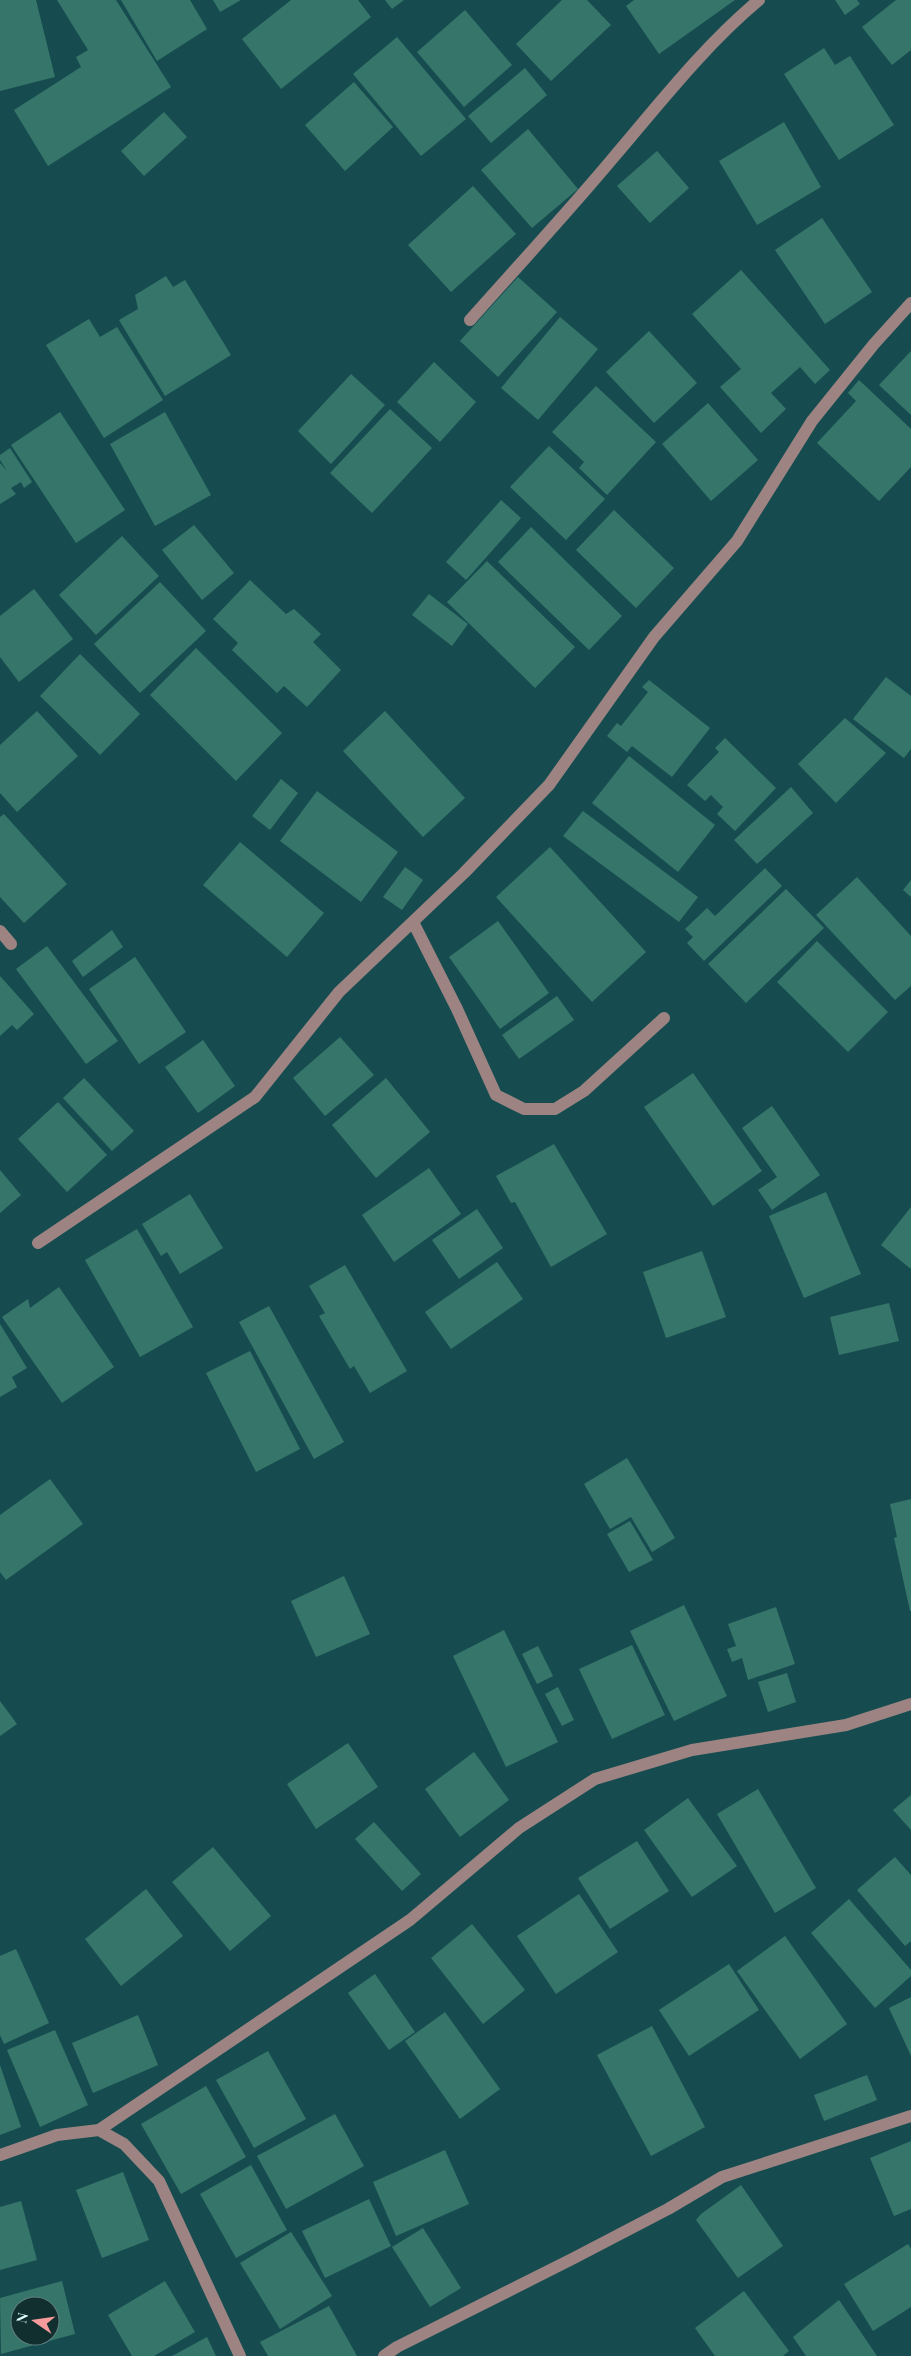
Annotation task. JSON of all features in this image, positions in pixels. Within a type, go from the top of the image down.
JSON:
[{"type":"street","points":[[470,320],[578,200],[693,64],[730,24],[760,0]]},
{"type":"street","points":[[38,1243],[255,1097],[339,992],[464,873],[549,785],[654,637],[737,541],[812,421],[874,344],[911,303]]},
{"type":"street","points":[[412,922],[457,1009],[496,1095],[524,1109],[555,1110],[584,1091],[664,1018]]},
{"type":"street","points":[[0,931],[11,944]]},
{"type":"street","points":[[0,2155],[57,2135],[99,2130],[410,1920],[519,1828],[595,1779],[692,1750],[846,1725],[911,1704]]},
{"type":"street","points":[[384,2356],[397,2347],[668,2208],[722,2177],[911,2116]]},
{"type":"street","points":[[99,2130],[124,2144],[159,2181],[240,2356]]},
{"type":"building","points":[[0,0],[36,0],[55,77],[0,91]]},
{"type":"building","points":[[57,0],[116,0],[171,87],[48,166],[14,110],[81,67],[76,57],[88,50]]},
{"type":"building","points":[[121,0],[190,0],[207,29],[157,61]]},
{"type":"building","points":[[213,0],[241,0],[220,12]]},
{"type":"building","points":[[291,0],[358,0],[371,17],[281,89],[242,39]]},
{"type":"building","points":[[385,0],[404,0],[392,9]]},
{"type":"building","points":[[562,0],[587,0],[611,25],[551,81],[516,44]]},
{"type":"building","points":[[634,0],[735,0],[659,54],[626,6]]},
{"type":"building","points":[[835,0],[857,0],[860,4],[845,15]]},
{"type":"building","points":[[896,0],[911,0],[911,50],[892,65],[862,27]]},
{"type":"building","points":[[465,10],[512,65],[464,107],[417,52]]},
{"type":"building","points":[[397,37],[466,119],[421,156],[353,74]]},
{"type":"building","points":[[824,48],[835,65],[850,56],[894,125],[839,160],[784,74]]},
{"type":"building","points":[[525,68],[547,95],[491,143],[468,116]]},
{"type":"building","points":[[354,82],[393,127],[345,171],[305,125]]},
{"type":"building","points":[[164,112],[187,137],[144,176],[121,151]]},
{"type":"building","points":[[784,122],[821,187],[757,225],[719,161]]},
{"type":"building","points":[[528,129],[578,189],[532,228],[481,170]]},
{"type":"building","points":[[657,151],[689,188],[650,223],[617,186]]},
{"type":"building","points":[[473,186],[516,234],[451,292],[408,245]]},
{"type":"building","points":[[822,218],[872,292],[825,324],[775,250]]},
{"type":"building","points":[[741,270],[830,370],[815,384],[800,367],[771,393],[786,409],[761,433],[720,387],[741,369],[692,314]]},
{"type":"building","points":[[166,276],[173,287],[185,280],[231,355],[165,396],[119,320],[138,309],[135,295]]},
{"type":"building","points":[[518,277],[557,312],[498,377],[460,341]]},
{"type":"building","points":[[560,317],[598,349],[538,420],[501,388]]},
{"type":"building","points":[[89,319],[100,337],[117,327],[163,400],[104,438],[46,345]]},
{"type":"building","points":[[649,331],[697,383],[654,423],[606,372]]},
{"type":"building","points":[[911,351],[911,415],[879,385]]},
{"type":"building","points":[[434,362],[476,402],[440,442],[397,402]]},
{"type":"building","points":[[351,374],[385,405],[331,464],[298,431]]},
{"type":"building","points":[[859,380],[911,429],[911,467],[879,501],[817,443],[856,401],[848,393]]},
{"type":"building","points":[[596,386],[656,442],[607,495],[579,468],[584,462],[552,432]]},
{"type":"building","points":[[708,403],[758,460],[711,501],[662,444]]},
{"type":"building","points":[[390,409],[432,448],[372,513],[330,473]]},
{"type":"building","points":[[60,412],[125,510],[76,543],[11,445]]},
{"type":"building","points":[[165,412],[211,495],[155,526],[110,444]]},
{"type":"building","points":[[549,446],[605,499],[566,540],[510,487]]},
{"type":"building","points":[[10,448],[32,482],[24,488],[21,482],[11,488],[16,494],[0,504],[0,463],[7,471],[0,460],[0,455]]},
{"type":"building","points":[[501,500],[521,518],[466,580],[446,562]]},
{"type":"building","points":[[614,510],[674,568],[636,608],[576,550]]},
{"type":"building","points":[[194,525],[234,573],[202,600],[162,550]]},
{"type":"building","points":[[531,527],[622,616],[589,650],[498,562]]},
{"type":"building","points":[[122,536],[159,576],[96,635],[59,595]]},
{"type":"building","points":[[487,561],[575,647],[535,688],[447,602]]},
{"type":"building","points":[[250,580],[286,614],[294,609],[321,634],[313,642],[341,670],[307,707],[284,686],[277,693],[232,650],[238,643],[213,619]]},
{"type":"building","points":[[160,582],[206,631],[140,693],[94,644]]},
{"type":"building","points":[[34,589],[73,639],[19,682],[0,657],[0,616]]},
{"type":"building","points":[[429,594],[468,624],[452,646],[412,615]]},
{"type":"building","points":[[196,648],[282,733],[236,781],[150,695]]},
{"type":"building","points":[[80,654],[140,714],[100,755],[40,696]]},
{"type":"building","points":[[886,677],[911,696],[911,749],[904,758],[853,719]]},
{"type":"building","points":[[649,680],[710,728],[672,777],[632,746],[627,752],[607,736],[617,723],[621,726],[648,692],[642,687]]},
{"type":"building","points":[[37,711],[78,756],[17,812],[0,793],[0,745]]},
{"type":"building","points":[[385,711],[465,798],[423,837],[343,751]]},
{"type":"building","points":[[845,718],[886,753],[836,803],[798,764]]},
{"type":"building","points":[[725,738],[776,788],[735,831],[717,814],[723,807],[711,795],[705,801],[687,785],[719,752],[715,748]]},
{"type":"building","points":[[629,756],[715,825],[678,872],[592,803]]},
{"type":"building","points":[[281,779],[298,793],[270,830],[252,816]]},
{"type":"building","points":[[791,787],[813,813],[757,864],[734,840]]},
{"type":"building","points":[[317,791],[398,852],[361,902],[280,841]]},
{"type":"building","points":[[583,811],[698,897],[679,922],[563,836]]},
{"type":"building","points":[[4,814],[67,884],[24,923],[0,897],[0,817]]},
{"type":"building","points":[[240,842],[324,913],[287,957],[203,885]]},
{"type":"building","points":[[550,847],[646,952],[592,1002],[496,897]]},
{"type":"building","points":[[405,867],[423,880],[402,910],[383,897]]},
{"type":"building","points":[[765,868],[782,886],[704,961],[687,943],[693,937],[685,929],[707,908],[715,916]]},
{"type":"building","points":[[857,877],[911,936],[911,986],[895,1000],[816,915]]},
{"type":"building","points":[[911,880],[911,897],[903,890]]},
{"type":"building","points":[[786,889],[824,928],[746,1003],[708,964]]},
{"type":"building","points":[[498,921],[549,993],[500,1029],[449,957]]},
{"type":"building","points":[[112,930],[123,947],[83,977],[72,961]]},
{"type":"building","points":[[817,941],[888,1012],[848,1052],[777,982]]},
{"type":"building","points":[[47,946],[118,1041],[86,1064],[16,969]]},
{"type":"building","points":[[135,957],[186,1032],[139,1064],[89,989]]},
{"type":"building","points":[[0,976],[34,1014],[17,1030],[12,1025],[0,1036]]},
{"type":"building","points":[[557,996],[574,1020],[519,1059],[502,1035]]},
{"type":"building","points":[[340,1037],[374,1075],[325,1116],[293,1078]]},
{"type":"building","points":[[203,1040],[235,1086],[198,1113],[165,1067]]},
{"type":"building","points":[[693,1073],[762,1171],[713,1206],[644,1107]]},
{"type":"building","points":[[84,1078],[134,1131],[112,1151],[63,1098]]},
{"type":"building","points":[[386,1078],[430,1132],[376,1178],[332,1125]]},
{"type":"building","points":[[58,1102],[107,1155],[67,1192],[18,1139]]},
{"type":"building","points":[[772,1106],[820,1175],[772,1210],[758,1190],[777,1177],[742,1128]]},
{"type":"building","points":[[554,1144],[607,1234],[551,1267],[515,1202],[511,1203],[496,1176]]},
{"type":"building","points":[[429,1168],[461,1214],[394,1262],[362,1215]]},
{"type":"building","points":[[0,1170],[21,1195],[0,1213]]},
{"type":"building","points":[[826,1192],[861,1274],[804,1298],[769,1216]]},
{"type":"building","points":[[190,1194],[223,1248],[180,1274],[167,1252],[161,1256],[142,1224]]},
{"type":"building","points":[[911,1207],[911,1269],[881,1245]]},
{"type":"building","points":[[477,1209],[503,1248],[459,1279],[432,1240]]},
{"type":"building","points":[[137,1229],[193,1327],[140,1357],[85,1260]]},
{"type":"building","points":[[702,1251],[726,1317],[666,1338],[643,1272]]},
{"type":"building","points":[[497,1262],[523,1299],[451,1349],[425,1312]]},
{"type":"building","points":[[345,1265],[407,1371],[370,1393],[354,1366],[350,1369],[319,1316],[325,1313],[309,1286]]},
{"type":"building","points":[[59,1287],[114,1367],[62,1403],[2,1317],[28,1299],[30,1308]]},
{"type":"building","points":[[889,1303],[899,1341],[839,1355],[830,1317]]},
{"type":"building","points":[[269,1306],[344,1442],[314,1459],[239,1322]]},
{"type":"building","points":[[0,1324],[27,1368],[12,1377],[17,1387],[0,1397]]},
{"type":"building","points":[[250,1351],[300,1449],[256,1472],[206,1373]]},
{"type":"building","points":[[627,1458],[675,1538],[652,1552],[631,1517],[610,1529],[584,1484]]},
{"type":"building","points":[[50,1479],[83,1524],[6,1580],[0,1572],[0,1515]]},
{"type":"building","points":[[911,1499],[910,1611],[894,1538],[897,1537],[890,1504]]},
{"type":"building","points":[[630,1521],[653,1560],[629,1572],[607,1534]]},
{"type":"building","points":[[344,1576],[370,1634],[316,1657],[291,1601]]},
{"type":"building","points":[[684,1605],[727,1696],[674,1721],[630,1631]]},
{"type":"building","points":[[776,1607],[795,1664],[748,1680],[742,1658],[732,1662],[727,1649],[736,1646],[728,1624]]},
{"type":"building","points":[[504,1630],[558,1742],[506,1767],[453,1656]]},
{"type":"building","points":[[632,1645],[665,1715],[612,1739],[579,1669]]},
{"type":"building","points":[[538,1646],[553,1676],[537,1684],[522,1654]]},
{"type":"building","points":[[787,1673],[796,1702],[768,1712],[758,1682]]},
{"type":"building","points":[[558,1687],[574,1720],[562,1726],[545,1694]]},
{"type":"building","points":[[0,1701],[17,1724],[0,1736]]},
{"type":"building","points":[[348,1743],[378,1787],[316,1829],[287,1784]]},
{"type":"building","points":[[474,1752],[509,1800],[460,1837],[425,1789]]},
{"type":"building","points":[[758,1789],[816,1888],[775,1913],[717,1814]]},
{"type":"building","points":[[911,1795],[911,1830],[893,1810]]},
{"type":"building","points":[[688,1798],[737,1866],[692,1897],[644,1830]]},
{"type":"building","points":[[374,1822],[421,1874],[402,1891],[355,1839]]},
{"type":"building","points":[[637,1841],[669,1891],[610,1929],[578,1878]]},
{"type":"building","points":[[213,1847],[271,1916],[230,1951],[172,1882]]},
{"type":"building","points":[[895,1857],[911,1875],[911,1941],[905,1946],[857,1890]]},
{"type":"building","points":[[146,1889],[183,1936],[121,1986],[85,1939]]},
{"type":"building","points":[[579,1894],[618,1952],[556,1994],[517,1936]]},
{"type":"building","points":[[849,1899],[911,1970],[911,1976],[875,2008],[811,1933]]},
{"type":"building","points":[[472,1924],[525,1990],[483,2024],[431,1958]]},
{"type":"building","points":[[785,1936],[847,2024],[800,2059],[737,1971]]},
{"type":"building","points":[[16,1949],[49,2023],[4,2044],[0,2035],[0,1956]]},
{"type":"building","points":[[729,1964],[759,2010],[689,2056],[659,2010]]},
{"type":"building","points":[[375,1974],[415,2032],[389,2050],[348,1993]]},
{"type":"building","points":[[911,1997],[911,2056],[889,2008]]},
{"type":"building","points":[[445,2012],[500,2089],[460,2119],[405,2041]]},
{"type":"building","points":[[138,2015],[158,2065],[93,2093],[72,2043]]},
{"type":"building","points":[[652,2026],[705,2127],[651,2156],[597,2055]]},
{"type":"building","points":[[55,2030],[88,2105],[40,2127],[7,2050]]},
{"type":"building","points":[[268,2051],[306,2119],[254,2148],[216,2080]]},
{"type":"building","points":[[0,2065],[21,2127],[0,2135]]},
{"type":"building","points":[[867,2075],[877,2100],[824,2121],[814,2095]]},
{"type":"building","points":[[206,2086],[246,2157],[181,2194],[141,2124]]},
{"type":"building","points":[[335,2114],[364,2166],[286,2209],[257,2156]]},
{"type":"building","points":[[911,2141],[911,2209],[894,2216],[870,2158]]},
{"type":"building","points":[[445,2150],[469,2204],[396,2236],[373,2182]]},
{"type":"building","points":[[251,2165],[287,2230],[236,2258],[200,2194]]},
{"type":"building","points":[[123,2172],[149,2240],[102,2258],[76,2190]]},
{"type":"building","points":[[741,2185],[783,2246],[738,2278],[696,2220],[701,2214]]},
{"type":"building","points":[[369,2199],[391,2246],[325,2278],[302,2231]]},
{"type":"building","points":[[21,2201],[37,2260],[0,2270],[0,2207]]},
{"type":"building","points":[[423,2228],[461,2288],[430,2307],[392,2247]]},
{"type":"building","points":[[291,2232],[332,2296],[280,2329],[240,2263]]},
{"type":"building","points":[[908,2244],[911,2249],[911,2307],[873,2331],[844,2284]]},
{"type":"building","points":[[62,2281],[75,2334],[60,2338],[60,2296],[10,2296],[10,2346],[31,2346],[1,2354],[0,2298]]},
{"type":"building","points":[[165,2281],[195,2332],[154,2356],[132,2356],[108,2315]]},
{"type":"building","points":[[744,2291],[789,2351],[783,2356],[715,2356],[695,2328]]},
{"type":"building","points":[[839,2300],[877,2356],[806,2356],[793,2337]]},
{"type":"building","points":[[329,2306],[357,2356],[268,2356],[260,2342]]},
{"type":"building","points":[[207,2337],[216,2356],[172,2356]]}]
